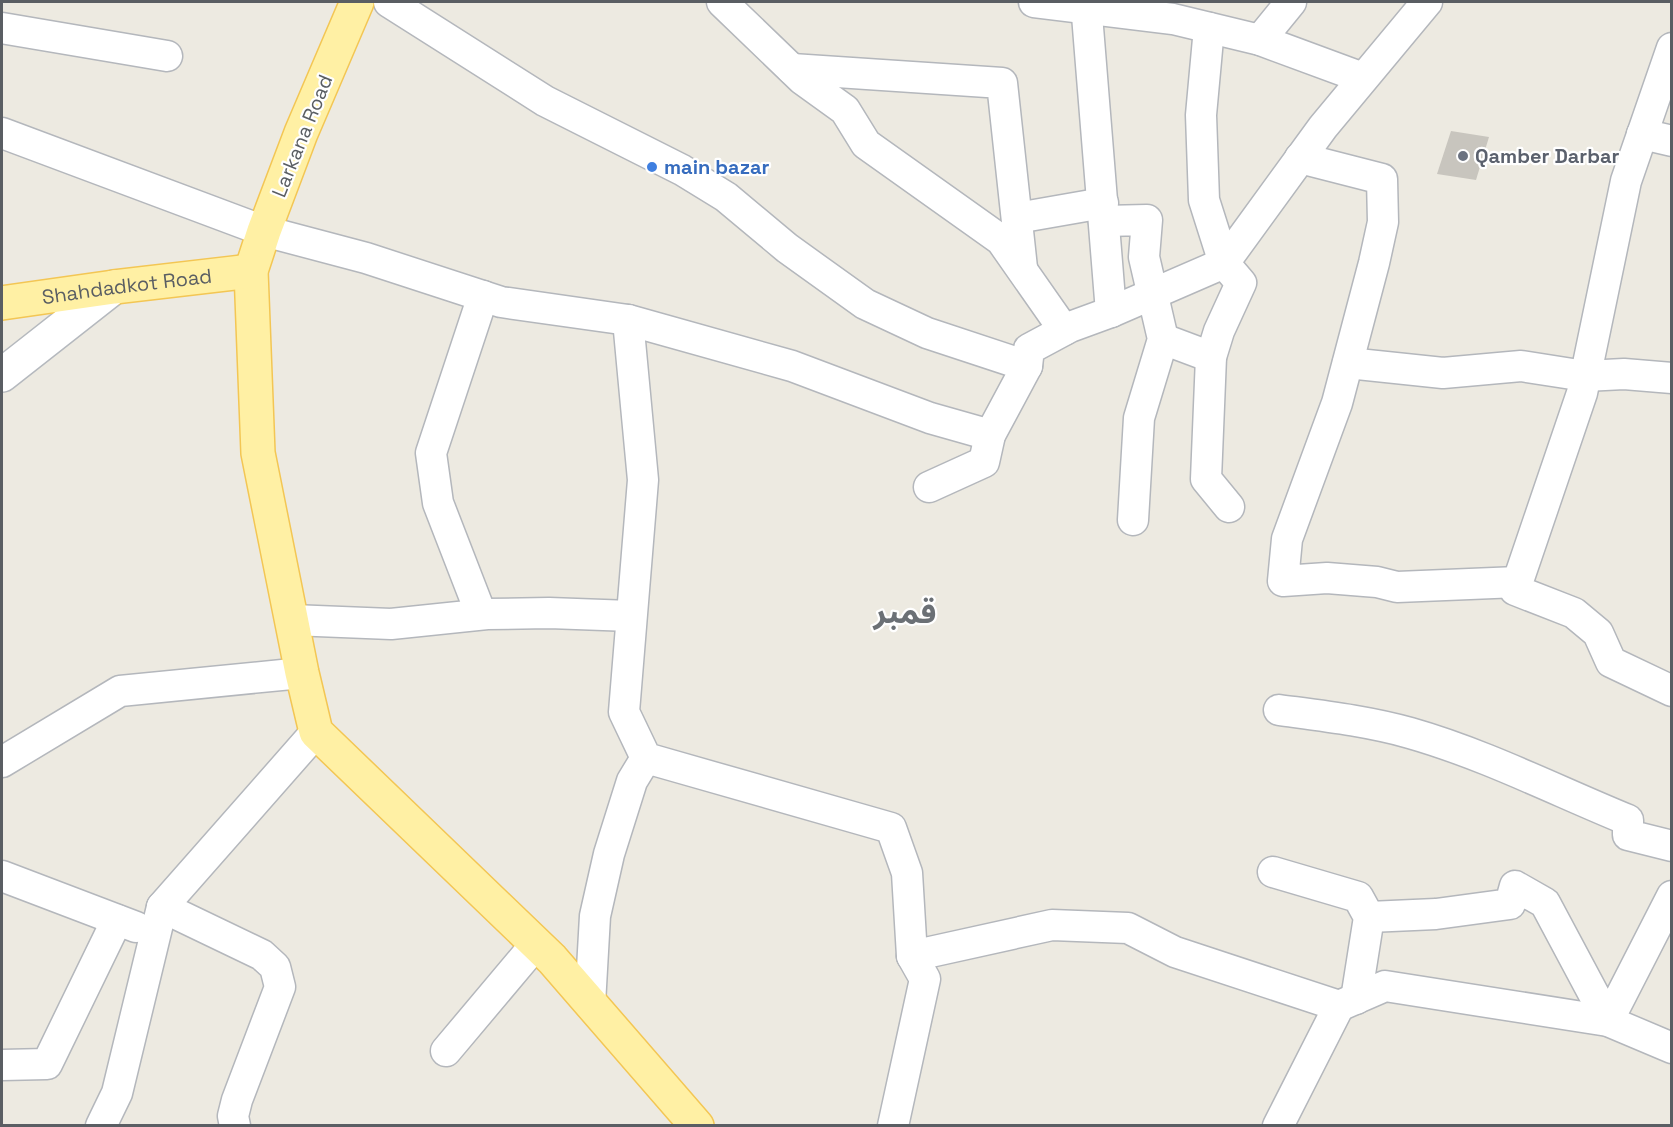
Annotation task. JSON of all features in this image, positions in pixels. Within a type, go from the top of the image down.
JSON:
[{"type":"main road","name":"Larkana Road","points":[[251,271],[301,133],[357,2]]},
{"type":"main road","name":"Shahdadkot Road","points":[[2,303],[251,271]]},
{"type":"main road","points":[[251,271],[258,453],[316,732],[552,959],[697,1125]]},
{"type":"main road","points":[[2,375],[114,287]]},
{"type":"street","points":[[389,2],[544,101],[682,170],[726,197],[787,248],[865,304],[927,333],[1027,366]]},
{"type":"street","points":[[722,2],[802,79],[845,110],[866,144],[1001,240],[1064,330]]},
{"type":"street","points":[[1034,2],[1178,10],[1209,28],[1260,40],[1364,78]]},
{"type":"street","points":[[1260,40],[1291,2]]},
{"type":"street","points":[[929,487],[984,462],[990,435],[1027,366],[1029,349],[1064,330],[1224,263],[1323,127],[1427,2]]},
{"type":"street","points":[[1092,5],[1087,15],[1111,312]]},
{"type":"street","points":[[2,28],[167,56]]},
{"type":"street","points":[[1209,28],[1201,115],[1204,200],[1224,263],[1241,283],[1219,331],[1211,357],[1206,479],[1229,507]]},
{"type":"street","points":[[1671,48],[1626,182],[1582,393],[1515,590],[1574,613],[1598,633],[1611,662],[1671,692]]},
{"type":"street","points":[[792,69],[1002,83],[1022,271]]},
{"type":"street","points":[[2,133],[264,231],[366,258],[501,302],[628,320],[792,366],[930,418],[990,435]]},
{"type":"street","points":[[1642,134],[1671,141]]},
{"type":"street","points":[[1300,158],[1382,179],[1383,222],[1337,403],[1287,539],[1282,581],[1327,578],[1377,582],[1397,587],[1518,582]]},
{"type":"street","points":[[1017,218],[1103,212],[1147,220],[1143,256],[1163,339],[1139,418],[1133,520]]},
{"type":"street","points":[[481,614],[438,503],[431,453],[483,296]]},
{"type":"street","points":[[628,320],[643,480],[624,712],[646,758],[891,828],[907,873],[912,956],[925,979],[893,1125]]},
{"type":"street","points":[[1163,339],[1211,357]]},
{"type":"street","points":[[1348,363],[1443,373],[1521,366],[1586,376],[1624,374],[1671,378]]},
{"type":"street","points":[[292,620],[391,624],[481,614],[549,613],[631,616]]},
{"type":"street","points":[[2,762],[120,691],[302,673]]},
{"type":"street","points":[[1278,710],[1362,722],[1411,734],[1478,757],[1628,820],[1628,835],[1671,846]]},
{"type":"street","points":[[101,1125],[117,1093],[158,920],[316,732]]},
{"type":"street","points":[[590,1004],[595,916],[606,865],[632,781],[646,758]]},
{"type":"street","points":[[1273,872],[1358,897],[1369,917],[1348,1002],[1278,1125]]},
{"type":"street","points":[[2,876],[117,920],[158,920],[262,955],[274,967],[280,987],[237,1100],[235,1125]]},
{"type":"street","points":[[1369,917],[1437,914],[1510,904],[1515,885],[1545,903],[1608,1021]]},
{"type":"street","points":[[1608,1021],[1671,896]]},
{"type":"street","points":[[2,1065],[47,1064],[117,920]]},
{"type":"street","points":[[912,956],[1052,925],[1128,928],[1175,952],[1348,1002],[1385,986],[1608,1021],[1671,1048]]},
{"type":"street","points":[[446,1051],[536,944]]},
{"type":"building","name":"Qamber Darbar","points":[[1451,131],[1489,137],[1476,180],[1437,174]]},
{"type":"place","name":"Qamber Darbar","points":[[1463,156]]},
{"type":"place","name":"main bazar","points":[[652,167]]},
{"type":"district","name":"قمبر","points":[[905,612]]}]
